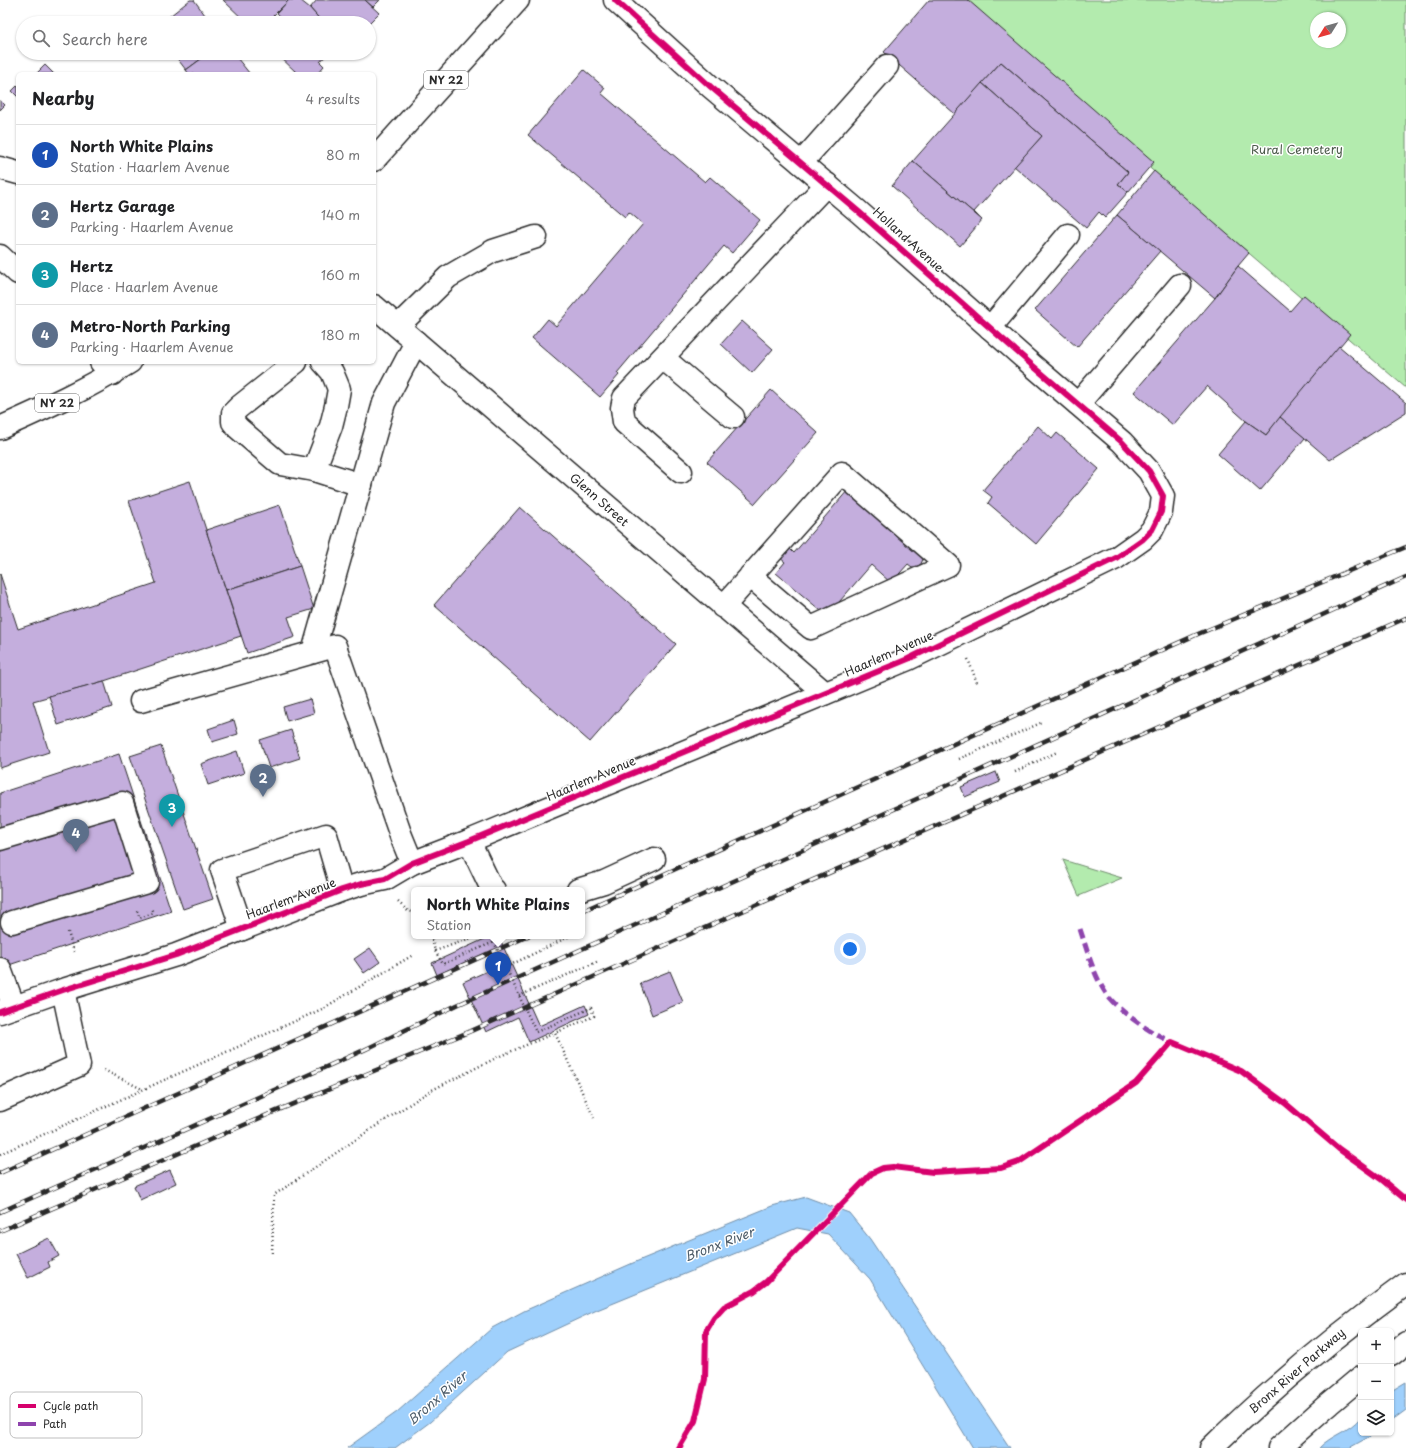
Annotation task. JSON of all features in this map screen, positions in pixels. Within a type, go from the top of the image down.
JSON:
[{"type":"main road","name":"NY 22","points":[[376,158],[518,0]]},
{"type":"main road","name":"Holland Avenue","points":[[615,0],[711,88],[827,184],[1122,442],[1149,471],[1163,496],[1161,512]]},
{"type":"main road","points":[[801,163],[887,66]]},
{"type":"main road","points":[[0,168],[16,172]]},
{"type":"main road","points":[[681,472],[624,422],[622,408],[624,398],[827,184]]},
{"type":"main road","points":[[990,328],[1068,235]]},
{"type":"main road","points":[[398,326],[448,277],[493,251],[536,237]]},
{"type":"main road","points":[[0,256],[16,271]]},
{"type":"main road","points":[[1078,404],[1180,285]]},
{"type":"main road","name":"Glenn Street","points":[[376,308],[825,693]]},
{"type":"main road","points":[[313,652],[384,403],[416,342]]},
{"type":"main road","points":[[663,358],[733,418]]},
{"type":"main road","name":"NY 22","points":[[0,428],[65,399],[106,368],[122,364]]},
{"type":"main road","points":[[293,364],[239,407],[233,413],[234,422],[238,428],[280,464],[314,470],[361,485]]},
{"type":"main road","points":[[314,470],[331,426],[339,389],[332,372],[325,364]]},
{"type":"main road","points":[[723,607],[750,576],[842,473],[948,565],[811,628],[750,576]]},
{"type":"main road","name":"Haarlem Avenue","points":[[7,1009],[176,955],[342,890],[385,879],[412,864],[908,659],[1116,558],[1143,540],[1152,530],[1161,512]]},
{"type":"main road","points":[[141,701],[335,646],[412,864]]},
{"type":"main road","points":[[0,839],[122,803],[147,882],[12,922]]},
{"type":"main road","points":[[242,929],[222,870],[326,835],[342,890]]},
{"type":"main road","points":[[469,841],[491,887]]},
{"type":"main road","points":[[585,888],[604,882],[654,858]]},
{"type":"main road","points":[[0,969],[7,1009]]},
{"type":"main road","points":[[0,1100],[79,1066],[63,990]]},
{"type":"main road","name":"Bronx River Parkway","points":[[1211,1448],[1297,1369],[1337,1335],[1406,1284]]},
{"type":"main road","points":[[1394,1353],[1406,1343]]},
{"type":"main road","points":[[1279,1448],[1358,1380]]},
{"type":"path","points":[[960,759],[1043,722]]},
{"type":"path","points":[[1015,772],[1057,752]]},
{"type":"path","points":[[140,918],[153,913]]},
{"type":"path","points":[[272,1253],[274,1195],[430,1091],[500,1056],[594,1016],[591,1008],[536,1032],[494,942],[443,964],[435,951],[432,939]]},
{"type":"path","points":[[435,951],[469,939]]},
{"type":"path","points":[[506,967],[564,939]]},
{"type":"path","points":[[0,1154],[322,1009],[413,955]]},
{"type":"path","points":[[519,996],[599,960]]},
{"type":"path","points":[[555,1033],[594,1118]]},
{"type":"path","points":[[104,1070],[143,1090]]},
{"type":"green space","name":"Rural Cemetery","points":[[954,0],[1406,0],[1406,388]]},
{"type":"green space","points":[[1063,860],[1122,878],[1079,896]]},
{"type":"water","name":"Bronx River","points":[[806,1197],[849,1213],[870,1239],[1010,1448],[973,1448],[870,1279],[828,1234],[797,1228],[597,1310],[507,1352],[430,1422],[395,1448],[347,1448],[397,1412],[492,1328],[524,1311],[633,1263],[772,1206]]},
{"type":"water","points":[[1406,1382],[1406,1410],[1394,1419],[1394,1400],[1394,1389]]},
{"type":"water","points":[[1358,1420],[1358,1436],[1371,1436],[1349,1448],[1319,1448],[1329,1440]]},
{"type":"building","points":[[190,0],[194,0],[206,16],[170,16]]},
{"type":"building","points":[[223,0],[289,0],[273,16],[240,16]]},
{"type":"building","points":[[289,0],[300,0],[317,16],[280,16],[277,13]]},
{"type":"building","points":[[317,0],[365,0],[379,13],[376,16],[317,16],[310,8]]},
{"type":"building","points":[[365,0],[380,0],[373,7]]},
{"type":"building","points":[[929,0],[968,0],[1154,162],[1128,192],[1118,184],[1128,172],[1001,62],[955,114],[884,52]]},
{"type":"building","points":[[178,60],[200,60],[186,70]]},
{"type":"building","points":[[200,60],[239,60],[248,72],[188,72],[186,70]]},
{"type":"building","points":[[283,60],[322,60],[320,62],[324,66],[319,72],[296,72]]},
{"type":"building","points":[[1001,62],[1128,172],[1118,184],[1128,192],[1105,218],[1099,212],[1086,228],[1014,166],[1042,136],[982,83]]},
{"type":"building","points":[[45,65],[52,72],[38,72]]},
{"type":"building","points":[[584,70],[605,88],[601,93],[705,182],[710,177],[760,220],[732,253],[724,246],[617,373],[619,375],[600,397],[532,338],[548,319],[556,326],[643,224],[629,212],[625,217],[528,135]]},
{"type":"building","points":[[982,83],[1042,136],[974,212],[982,220],[913,161]]},
{"type":"building","points":[[16,87],[16,95],[12,91]]},
{"type":"building","points":[[0,100],[5,105],[0,110]]},
{"type":"building","points":[[913,161],[982,220],[960,246],[892,186]]},
{"type":"building","points":[[1154,171],[1249,253],[1215,298],[1117,215]]},
{"type":"building","points":[[1117,215],[1160,251],[1077,347],[1035,310]]},
{"type":"building","points":[[1238,266],[1290,311],[1304,295],[1350,334],[1266,435],[1246,421],[1207,386],[1173,425],[1134,392],[1215,298]]},
{"type":"building","points":[[742,321],[773,349],[752,373],[721,344]]},
{"type":"building","points":[[1339,346],[1406,403],[1406,412],[1330,460],[1280,417]]},
{"type":"building","points":[[771,390],[818,433],[755,504],[707,462]]},
{"type":"building","points":[[1280,417],[1305,438],[1260,491],[1218,454],[1246,421],[1266,435]]},
{"type":"building","points":[[1038,426],[1052,439],[1057,433],[1099,469],[1036,544],[988,503],[992,497],[983,490]]},
{"type":"building","points":[[190,481],[241,636],[104,681],[33,701],[49,752],[0,768],[0,574],[18,629],[156,583],[129,501]]},
{"type":"building","points":[[848,490],[923,556],[923,559],[921,564],[918,566],[912,567],[908,564],[891,583],[871,565],[827,616],[776,573],[785,562],[780,558],[788,547],[794,553]]},
{"type":"building","points":[[280,505],[300,566],[226,590],[206,530]]},
{"type":"building","points":[[520,507],[676,644],[590,742],[434,605]]},
{"type":"building","points":[[300,566],[314,609],[288,617],[295,637],[247,653],[226,590]]},
{"type":"building","points":[[104,681],[112,707],[58,725],[49,696]]},
{"type":"building","points":[[310,699],[314,713],[287,721],[283,707]]},
{"type":"building","points":[[234,720],[238,734],[212,742],[208,729]]},
{"type":"building","points":[[291,730],[300,758],[269,768],[260,740]]},
{"type":"building","points":[[161,746],[213,899],[183,909],[130,756]]},
{"type":"building","points":[[237,751],[244,773],[208,785],[201,764]]},
{"type":"building","points":[[119,754],[171,911],[0,968],[0,793]]},
{"type":"building","points":[[996,772],[1000,782],[965,797],[961,787]]},
{"type":"building","points":[[485,939],[500,939],[539,1026],[585,1005],[589,1014],[529,1042],[518,1017],[486,1032],[463,982],[494,968],[487,952],[437,975],[432,963]]},
{"type":"building","points":[[370,948],[380,962],[364,973],[354,959]]},
{"type":"building","points":[[670,971],[683,1002],[652,1015],[640,983]]},
{"type":"building","points":[[170,1170],[176,1183],[140,1200],[134,1186]]},
{"type":"building","points":[[49,1238],[59,1256],[48,1262],[50,1267],[28,1278],[16,1254]]},
{"type":"railway","points":[[585,910],[1198,634],[1406,547]]},
{"type":"railway","points":[[0,1212],[364,1050],[457,1005],[950,784],[1406,577]]},
{"type":"railway","points":[[0,1231],[274,1112],[471,1031],[1406,618]]},
{"type":"railway","points":[[0,1173],[521,939]]},
{"type":"marked path","points":[[1080,929],[1097,977],[1105,992],[1118,1007],[1136,1022],[1174,1043]]},
{"type":"cycle path","points":[[0,1012],[63,990],[176,955],[342,890],[385,879],[412,863],[469,841],[908,659],[1116,558],[1143,539],[1152,530],[1161,512],[1163,496],[1149,471],[1122,442],[1032,365],[859,212],[711,87],[615,0]]},
{"type":"cycle path","points":[[679,1448],[695,1421],[705,1379],[706,1331],[714,1318],[724,1307],[754,1291],[766,1282],[872,1173],[883,1168],[893,1167],[933,1172],[1001,1168],[1019,1162],[1136,1083],[1172,1042],[1241,1071],[1285,1103],[1339,1149],[1381,1179],[1406,1200]]},
{"type":"place","name":"Hertz Garage","points":[[263,797]]},
{"type":"place","name":"Hertz","points":[[172,827]]},
{"type":"place","name":"Metro-North Parking","points":[[76,852]]},
{"type":"place","name":"North White Plains","points":[[498,985]]}]
